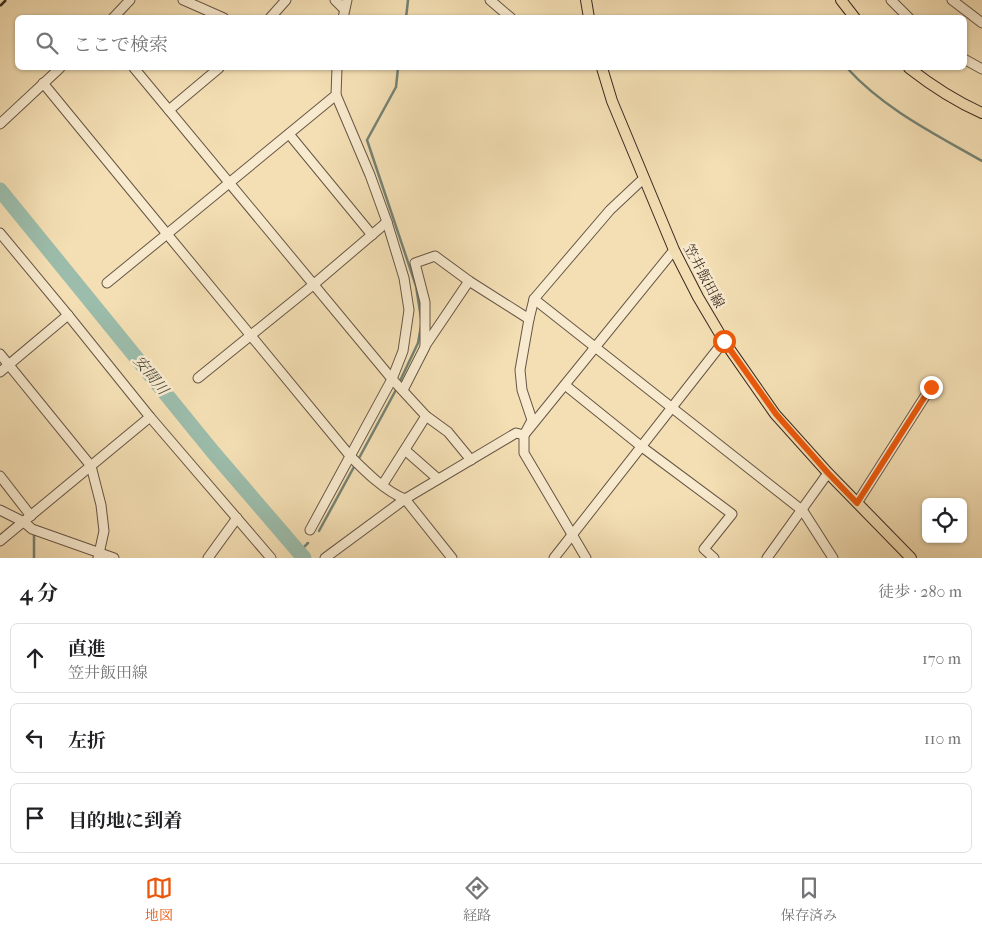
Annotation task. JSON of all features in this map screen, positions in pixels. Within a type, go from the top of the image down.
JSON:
[{"type":"main road","points":[[586,0],[588,15]]},
{"type":"main road","points":[[841,0],[853,15]]},
{"type":"main road","name":"笠井飯田線","points":[[603,70],[612,101],[674,250],[698,297],[724,341],[776,414],[828,473],[911,558]]},
{"type":"main road","points":[[912,70],[932,86],[982,113]]},
{"type":"street","points":[[116,15],[130,0]]},
{"type":"street","points":[[183,0],[217,15]]},
{"type":"street","points":[[273,15],[286,0]]},
{"type":"street","points":[[335,0],[344,9]]},
{"type":"street","points":[[490,0],[508,15]]},
{"type":"street","points":[[891,0],[906,15]]},
{"type":"street","points":[[952,0],[982,23]]},
{"type":"street","points":[[967,61],[982,69]]},
{"type":"street","points":[[0,124],[58,70]]},
{"type":"street","points":[[136,70],[393,380],[426,416],[448,432],[471,460]]},
{"type":"street","points":[[169,110],[217,70]]},
{"type":"street","points":[[310,530],[352,458],[393,380],[403,351],[409,310],[404,278],[387,222],[370,175],[336,95],[337,70]]},
{"type":"street","points":[[44,83],[352,458],[397,496],[405,499],[452,558]]},
{"type":"street","points":[[107,283],[336,95]]},
{"type":"street","points":[[289,134],[372,235]]},
{"type":"street","points":[[586,558],[524,453],[524,435],[532,420],[522,390],[520,370],[534,299],[610,210],[643,179]]},
{"type":"street","points":[[198,378],[387,222]]},
{"type":"street","points":[[0,234],[150,417],[272,558]]},
{"type":"street","points":[[524,435],[674,250]]},
{"type":"street","points":[[425,347],[425,302],[415,263],[435,256],[469,281],[529,320]]},
{"type":"street","points":[[403,389],[425,347],[469,281]]},
{"type":"street","points":[[534,299],[802,511],[833,558]]},
{"type":"street","points":[[0,372],[68,315]]},
{"type":"street","points":[[554,558],[724,341]]},
{"type":"street","points":[[0,354],[91,466],[101,505],[104,531],[99,556]]},
{"type":"street","points":[[565,385],[642,447],[732,514],[704,549],[714,558]]},
{"type":"street","points":[[857,503],[931,387]]},
{"type":"street","points":[[383,484],[426,416]]},
{"type":"street","points":[[0,541],[150,417]]},
{"type":"street","points":[[326,557],[405,499],[516,433],[524,435]]},
{"type":"street","points":[[405,450],[438,479]]},
{"type":"street","points":[[768,558],[828,473]]},
{"type":"street","points":[[0,476],[28,519],[32,529],[99,556],[114,558]]},
{"type":"street","points":[[0,510],[28,519]]},
{"type":"street","points":[[208,558],[236,518]]},
{"type":"waterway","points":[[406,15],[408,0]]},
{"type":"waterway","points":[[398,70],[396,87],[367,140],[416,286],[421,318]]},
{"type":"waterway","points":[[849,70],[877,96],[911,120],[982,161]]},
{"type":"waterway","name":"安間川","points":[[0,190],[213,452],[304,558]]},
{"type":"waterway","points":[[399,383],[418,343],[421,326]]},
{"type":"waterway","points":[[358,460],[397,388]]},
{"type":"waterway","points":[[319,531],[355,465]]},
{"type":"waterway","points":[[34,532],[34,558]]},
{"type":"waterway","points":[[299,552],[308,543]]},
{"type":"railway","points":[[0,6],[6,0]]},
{"type":"route","points":[[724,341],[776,414],[857,503],[931,387]]}]
